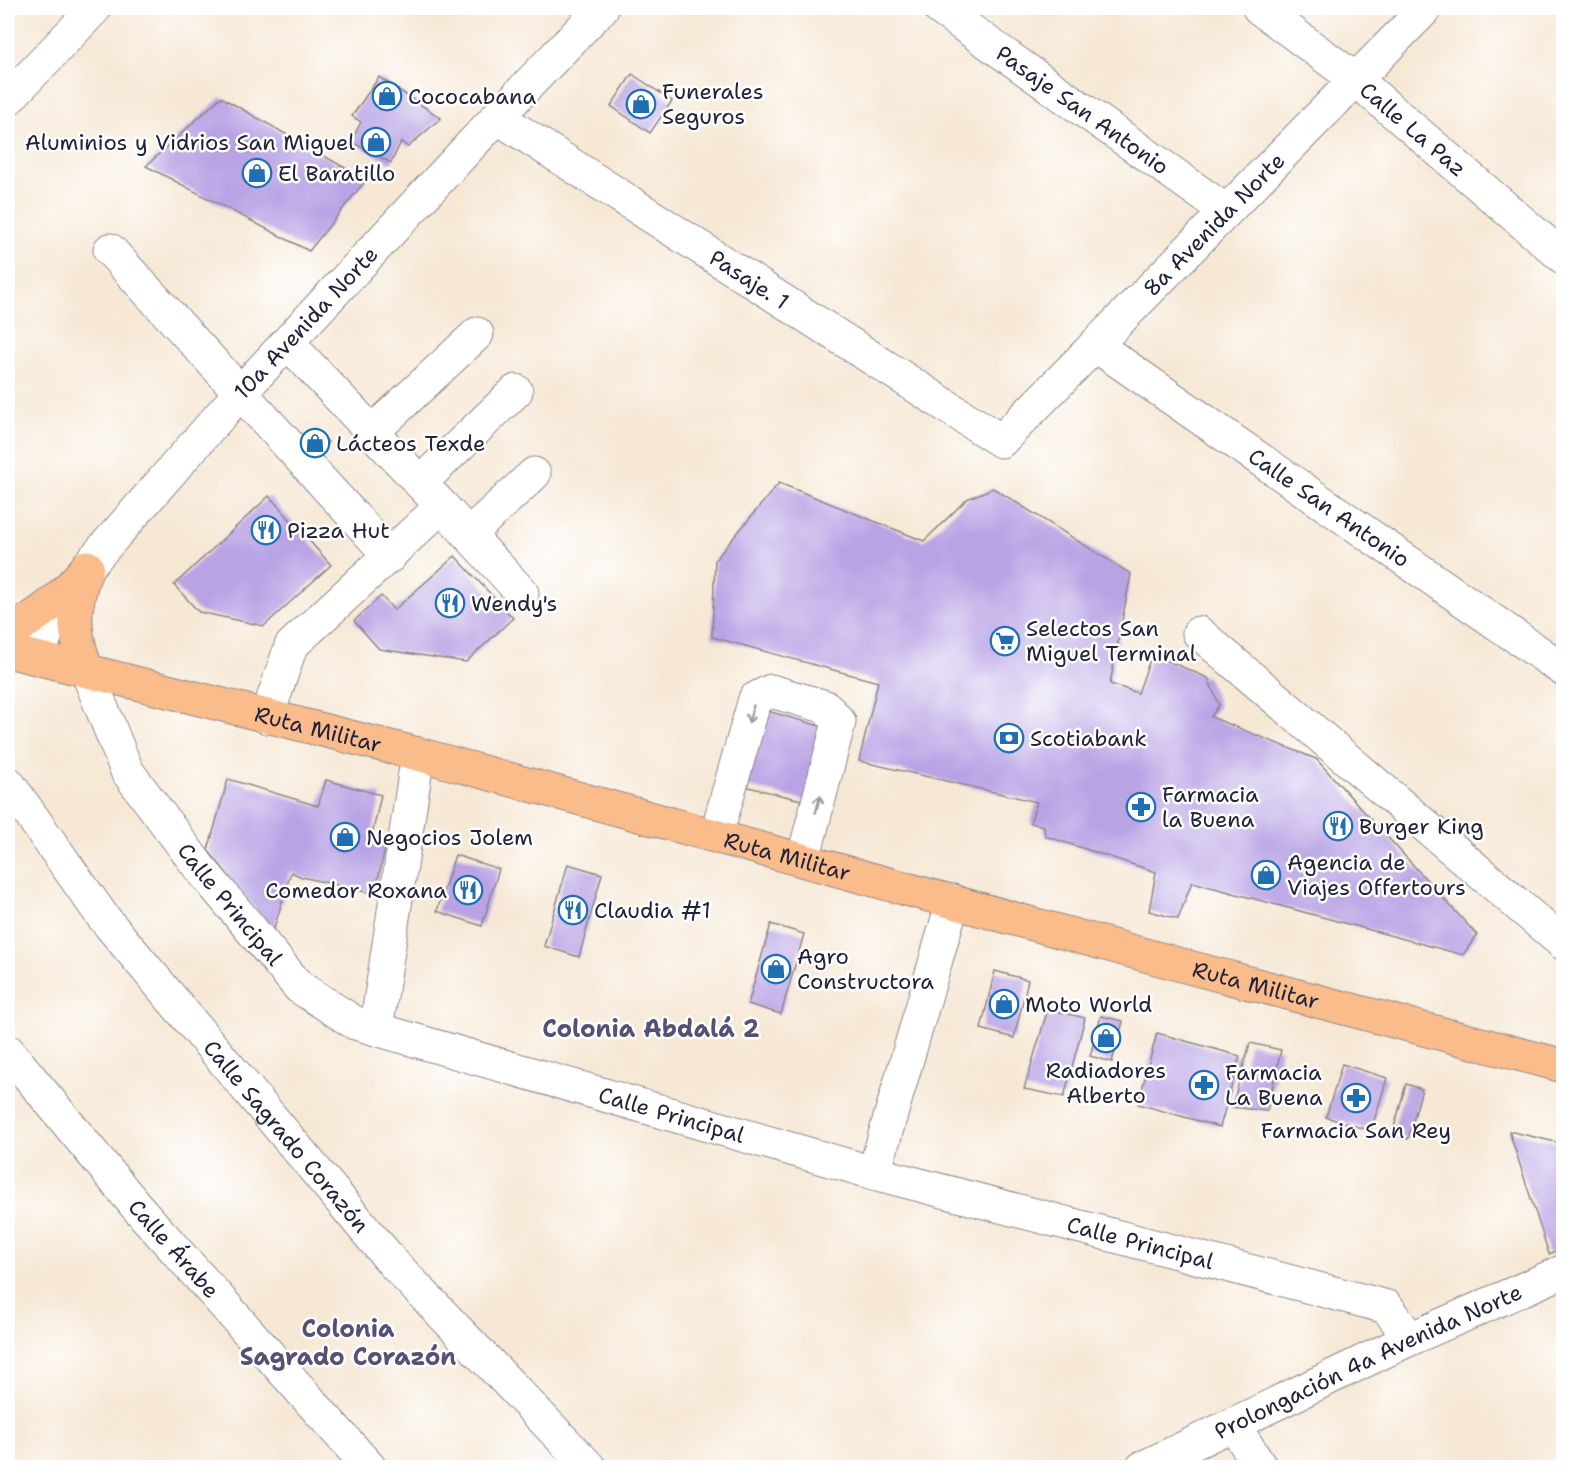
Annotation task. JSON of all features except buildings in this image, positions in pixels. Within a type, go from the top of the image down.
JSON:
[{"type":"main road","points":[[8,633],[38,615],[65,594],[87,567]]},
{"type":"main road","points":[[87,567],[78,592],[75,620],[78,646],[87,671]]},
{"type":"main road","name":"Ruta Militar","points":[[23,655],[418,754],[1185,966],[1563,1066]]},
{"type":"street","points":[[8,99],[95,8]]},
{"type":"street","name":"10a Avenida Norte","points":[[23,655],[49,626],[87,567],[240,393],[497,117],[602,8]]},
{"type":"street","name":"Pasaje San Antonio","points":[[939,8],[1226,211]]},
{"type":"street","name":"Calle La Paz","points":[[1259,8],[1355,79],[1563,258]]},
{"type":"street","name":"8a Avenida Norte","points":[[1001,441],[1426,8]]},
{"type":"street","name":"Pasaje. 1","points":[[497,117],[1001,441]]},
{"type":"street","points":[[110,250],[390,556]]},
{"type":"street","points":[[372,432],[477,334]]},
{"type":"street","points":[[288,342],[522,593]]},
{"type":"street","name":"Calle San Antonio","points":[[1095,345],[1563,670]]},
{"type":"street","points":[[420,483],[516,391]]},
{"type":"street","points":[[468,535],[534,474]]},
{"type":"street","points":[[267,717],[291,646],[442,506]]},
{"type":"street","points":[[1199,633],[1563,944]]},
{"type":"street","name":"Calle Principal","points":[[87,671],[128,771],[199,867],[299,987],[355,1023],[874,1173],[1387,1307],[1410,1339]]},
{"type":"street","points":[[716,836],[755,699],[771,691],[826,706],[839,722],[803,860]]},
{"type":"street","points":[[376,1029],[418,754]]},
{"type":"street","name":"Calle Sagrado Corazón","points":[[8,783],[103,917],[394,1264],[575,1464]]},
{"type":"street","points":[[874,1173],[952,902]]},
{"type":"street","name":"Calle Árabe","points":[[8,1051],[137,1208],[370,1467]]},
{"type":"street","name":"Prolongación 4a Avenida Norte","points":[[1142,1467],[1410,1339],[1563,1271]]},
{"type":"street","points":[[1233,1424],[1261,1467]]},
{"type":"place","name":"Cococabana","points":[[387,96]]},
{"type":"place","name":"Funerales Seguros","points":[[641,104]]},
{"type":"place","name":"Aluminios y Vidrios San Miguel","points":[[376,142]]},
{"type":"place","name":"El Baratillo","points":[[257,173]]},
{"type":"place","name":"Lácteos Texde","points":[[315,443]]},
{"type":"place","name":"Pizza Hut","points":[[266,530]]},
{"type":"place","name":"Wendy's","points":[[450,603]]},
{"type":"place","name":"Selectos San Miguel Terminal","points":[[1005,641]]},
{"type":"place","name":"Scotiabank","points":[[1009,738]]},
{"type":"place","name":"Farmacia la Buena","points":[[1141,807]]},
{"type":"place","name":"Burger King","points":[[1338,826]]},
{"type":"place","name":"Negocios Jolem","points":[[345,837]]},
{"type":"place","name":"Agencia de Viajes Offertours","points":[[1266,875]]},
{"type":"place","name":"Comedor Roxana","points":[[468,890]]},
{"type":"place","name":"Claudia #1","points":[[573,910]]},
{"type":"place","name":"Agro Constructora","points":[[776,969]]},
{"type":"place","name":"Moto World","points":[[1004,1004]]},
{"type":"place","name":"Radiadores Alberto","points":[[1106,1038]]},
{"type":"place","name":"Farmacia La Buena","points":[[1204,1085]]},
{"type":"place","name":"Farmacia San Rey","points":[[1356,1098]]},
{"type":"district","name":"Colonia Abdalá 2","points":[[651,1029]]},
{"type":"district","name":"Colonia Sagrado Corazón","points":[[348,1343]]}]
